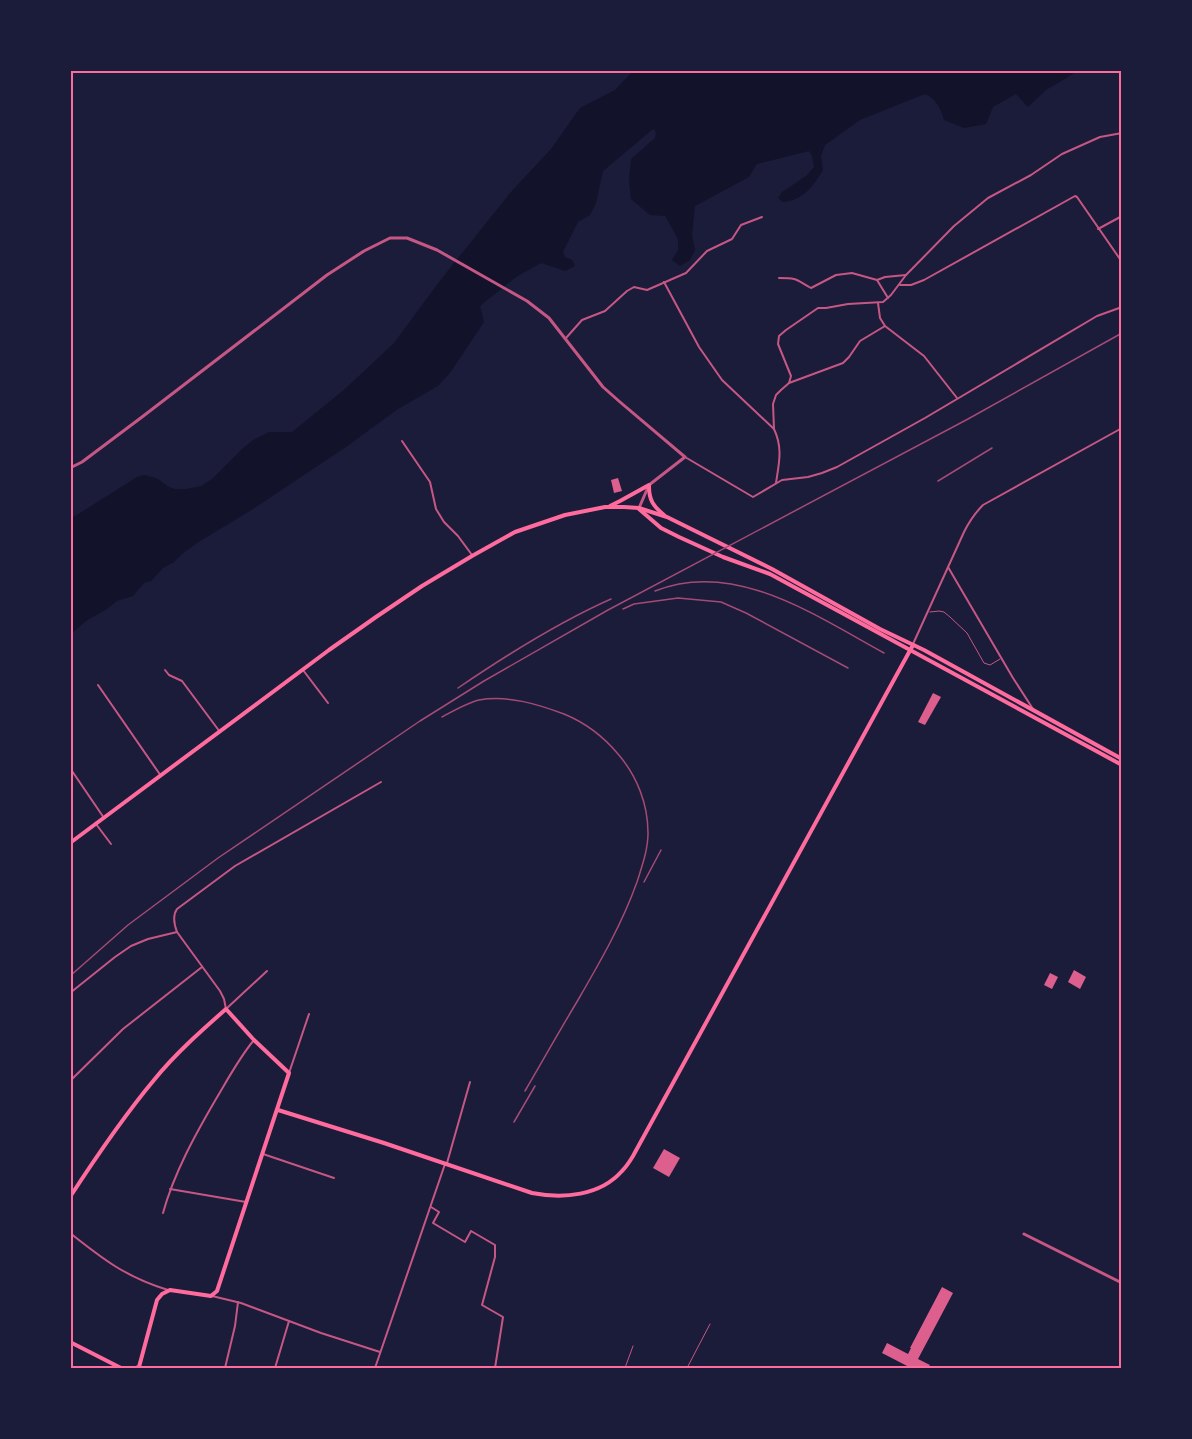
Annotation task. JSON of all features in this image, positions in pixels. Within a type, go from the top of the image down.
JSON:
[{"type":"main road","points":[[70,843],[376,617],[472,556],[515,532],[565,515],[605,507],[649,485],[652,505],[667,517]]},
{"type":"main road","points":[[605,507],[639,508],[667,517],[772,568],[911,648],[924,650],[1122,759]]},
{"type":"main road","points":[[639,508],[661,528],[723,557],[770,574],[911,648],[1122,765]]},
{"type":"main road","points":[[278,1110],[532,1193],[546,1196],[584,1194],[605,1186],[621,1172],[633,1156],[911,648]]},
{"type":"main road","points":[[70,1197],[113,1133],[155,1079],[198,1034],[226,1009],[289,1073],[217,1291],[211,1296],[170,1290],[162,1293],[157,1300],[139,1367],[136,1368]]},
{"type":"main road","points":[[70,1342],[121,1368]]},
{"type":"street","points":[[789,383],[791,376],[778,344],[779,336],[786,330],[818,308],[883,302],[954,226],[988,198],[1031,175],[1062,154],[1100,137],[1122,133]]},
{"type":"street","points":[[899,284],[911,285],[924,280],[1075,196],[1122,262]]},
{"type":"street","points":[[1098,228],[1122,216]]},
{"type":"street","points":[[566,338],[582,320],[605,311],[627,291],[634,287],[647,290],[686,273],[707,250],[732,239],[741,225],[762,217]]},
{"type":"street","points":[[70,468],[82,462],[327,275],[364,251],[390,238],[407,238],[437,250],[527,301],[549,318],[603,387],[620,402],[685,457],[753,497],[782,480],[822,473],[837,467],[1097,316],[1122,307]]},
{"type":"street","points":[[779,278],[793,278],[811,288],[836,275],[852,273],[877,280],[906,275]]},
{"type":"street","points":[[877,280],[888,298]]},
{"type":"street","points":[[664,282],[699,347],[722,380],[774,429],[781,452],[776,483]]},
{"type":"street","points":[[878,303],[880,318],[885,326],[924,356],[957,398]]},
{"type":"street","points":[[774,429],[772,404],[776,395],[789,383],[843,363],[860,341],[885,326]]},
{"type":"street","points":[[911,648],[969,523],[983,505],[1122,428]]},
{"type":"street","points":[[402,441],[430,482],[436,509],[472,556]]},
{"type":"street","points":[[639,508],[649,485],[685,457]]},
{"type":"street","points":[[948,567],[1035,712]]},
{"type":"street","points":[[165,670],[169,675],[182,681],[220,732]]},
{"type":"street","points":[[303,670],[328,703]]},
{"type":"street","points":[[98,685],[161,776]]},
{"type":"street","points":[[70,768],[104,818]]},
{"type":"street","points":[[226,1009],[220,992],[177,932],[174,916],[177,909],[235,866],[381,782]]},
{"type":"street","points":[[96,824],[111,844]]},
{"type":"street","points":[[70,993],[131,946],[177,932]]},
{"type":"street","points":[[70,1081],[123,1029],[202,968]]},
{"type":"street","points":[[226,1009],[267,970]]},
{"type":"street","points":[[289,1073],[309,1014]]},
{"type":"street","points":[[163,1213],[170,1189],[201,1124],[236,1065],[254,1040]]},
{"type":"street","points":[[375,1368],[446,1164],[470,1082]]},
{"type":"street","points":[[263,1154],[334,1178]]},
{"type":"street","points":[[170,1189],[246,1202]]},
{"type":"street","points":[[431,1207],[438,1212],[433,1223],[465,1242],[471,1231],[495,1245],[495,1257],[482,1305],[503,1317],[495,1368]]},
{"type":"street","points":[[70,1233],[130,1276],[170,1290]]},
{"type":"street","points":[[1024,1234],[1122,1282]]},
{"type":"street","points":[[211,1296],[238,1302],[380,1352]]},
{"type":"street","points":[[225,1368],[238,1302]]},
{"type":"street","points":[[275,1368],[289,1321]]},
{"type":"lane","points":[[928,612],[939,611],[950,616],[967,633],[984,663],[990,664],[1002,658]]},
{"type":"lane","points":[[687,1368],[710,1324]]},
{"type":"lane","points":[[625,1368],[633,1346]]},
{"type":"shaded area","points":[[633,71],[1078,71],[1046,90],[1028,107],[1016,94],[993,107],[986,124],[964,128],[944,120],[938,104],[925,94],[860,120],[825,145],[821,156],[823,170],[807,191],[790,201],[783,202],[778,198],[782,192],[806,176],[814,167],[809,151],[757,164],[749,177],[695,206],[692,235],[695,250],[690,260],[680,266],[672,260],[678,250],[678,239],[665,216],[650,215],[631,199],[629,180],[631,159],[655,138],[656,132],[653,129],[603,171],[596,203],[590,215],[578,222],[563,252],[575,266],[565,271],[541,263],[516,277],[480,306],[484,322],[450,373],[438,386],[398,409],[253,509],[197,543],[163,568],[151,581],[144,583],[133,596],[117,601],[86,621],[71,634],[71,518],[137,477],[145,475],[158,479],[175,489],[201,486],[212,479],[253,440],[269,432],[292,432],[345,389],[394,343],[510,193],[551,149],[580,108],[615,90]]},
{"type":"building","points":[[618,478],[622,491],[614,493],[611,480]]},
{"type":"building","points":[[933,693],[941,697],[925,725],[918,722]]},
{"type":"building","points":[[1074,970],[1086,977],[1080,989],[1068,982]]},
{"type":"building","points":[[1050,973],[1058,977],[1052,989],[1044,985]]},
{"type":"building","points":[[664,1149],[680,1158],[669,1177],[653,1168]]},
{"type":"building","points":[[942,1287],[953,1293],[918,1359],[930,1365],[928,1368],[911,1368],[882,1353],[887,1343],[908,1354]]},
{"type":"railway","points":[[70,976],[128,925],[218,858],[420,721],[484,681],[608,610],[968,419],[1122,333]]},
{"type":"railway","points":[[938,481],[992,448]]},
{"type":"railway","points":[[655,591],[685,583],[715,582],[745,587],[774,596],[803,609],[884,653]]},
{"type":"railway","points":[[623,609],[634,604],[678,598],[721,602],[848,668]]},
{"type":"railway","points":[[458,688],[533,640],[611,599]]},
{"type":"railway","points":[[442,717],[474,701],[490,699],[512,700],[554,710],[587,726],[612,747],[631,772],[644,801],[648,833],[646,852],[625,913],[525,1091]]},
{"type":"railway","points":[[644,882],[661,850]]},
{"type":"railway","points":[[514,1122],[535,1086]]}]
